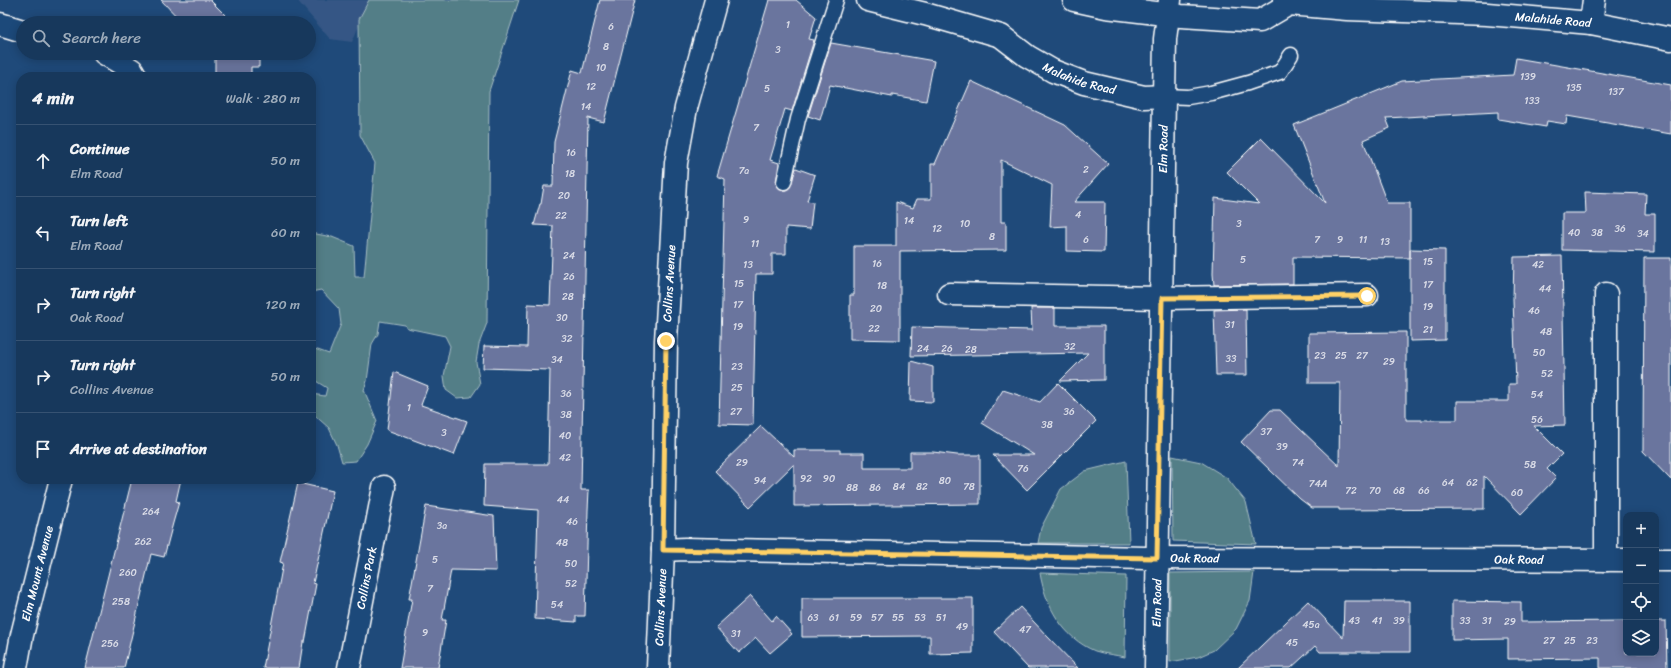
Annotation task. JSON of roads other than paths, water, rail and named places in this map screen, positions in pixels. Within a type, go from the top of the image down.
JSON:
[{"type":"street","name":"Collins Avenue","points":[[658,668],[663,550],[666,341],[676,163],[686,108],[716,0]]},
{"type":"street","name":"Malahide Road","points":[[868,0],[925,14],[1001,36],[1027,56],[1053,71],[1084,83],[1144,97],[1164,96]]},
{"type":"street","name":"Malahide Road","points":[[1074,0],[1106,7],[1169,7],[1260,21],[1286,2],[1348,4],[1591,23],[1671,39]]},
{"type":"street","points":[[1591,23],[1594,0]]},
{"type":"street","name":"Elm Road","points":[[1156,668],[1165,40],[1169,7]]},
{"type":"street","points":[[0,24],[16,29]]},
{"type":"street","points":[[116,60],[133,72]]},
{"type":"street","points":[[949,294],[1162,298],[1367,296]]},
{"type":"street","name":"Oak Road","points":[[663,550],[1157,558],[1616,560],[1606,294]]},
{"type":"street","name":"Elm Mount Avenue","points":[[16,668],[22,635],[60,484]]},
{"type":"street","name":"Collins Park","points":[[349,668],[384,487]]},
{"type":"street","points":[[1659,560],[1671,560]]},
{"type":"lane","points":[[784,182],[798,119],[836,0]]},
{"type":"lane","name":"Malahide Road","points":[[1164,96],[1188,97],[1211,93],[1248,83],[1280,72],[1291,55]]}]
